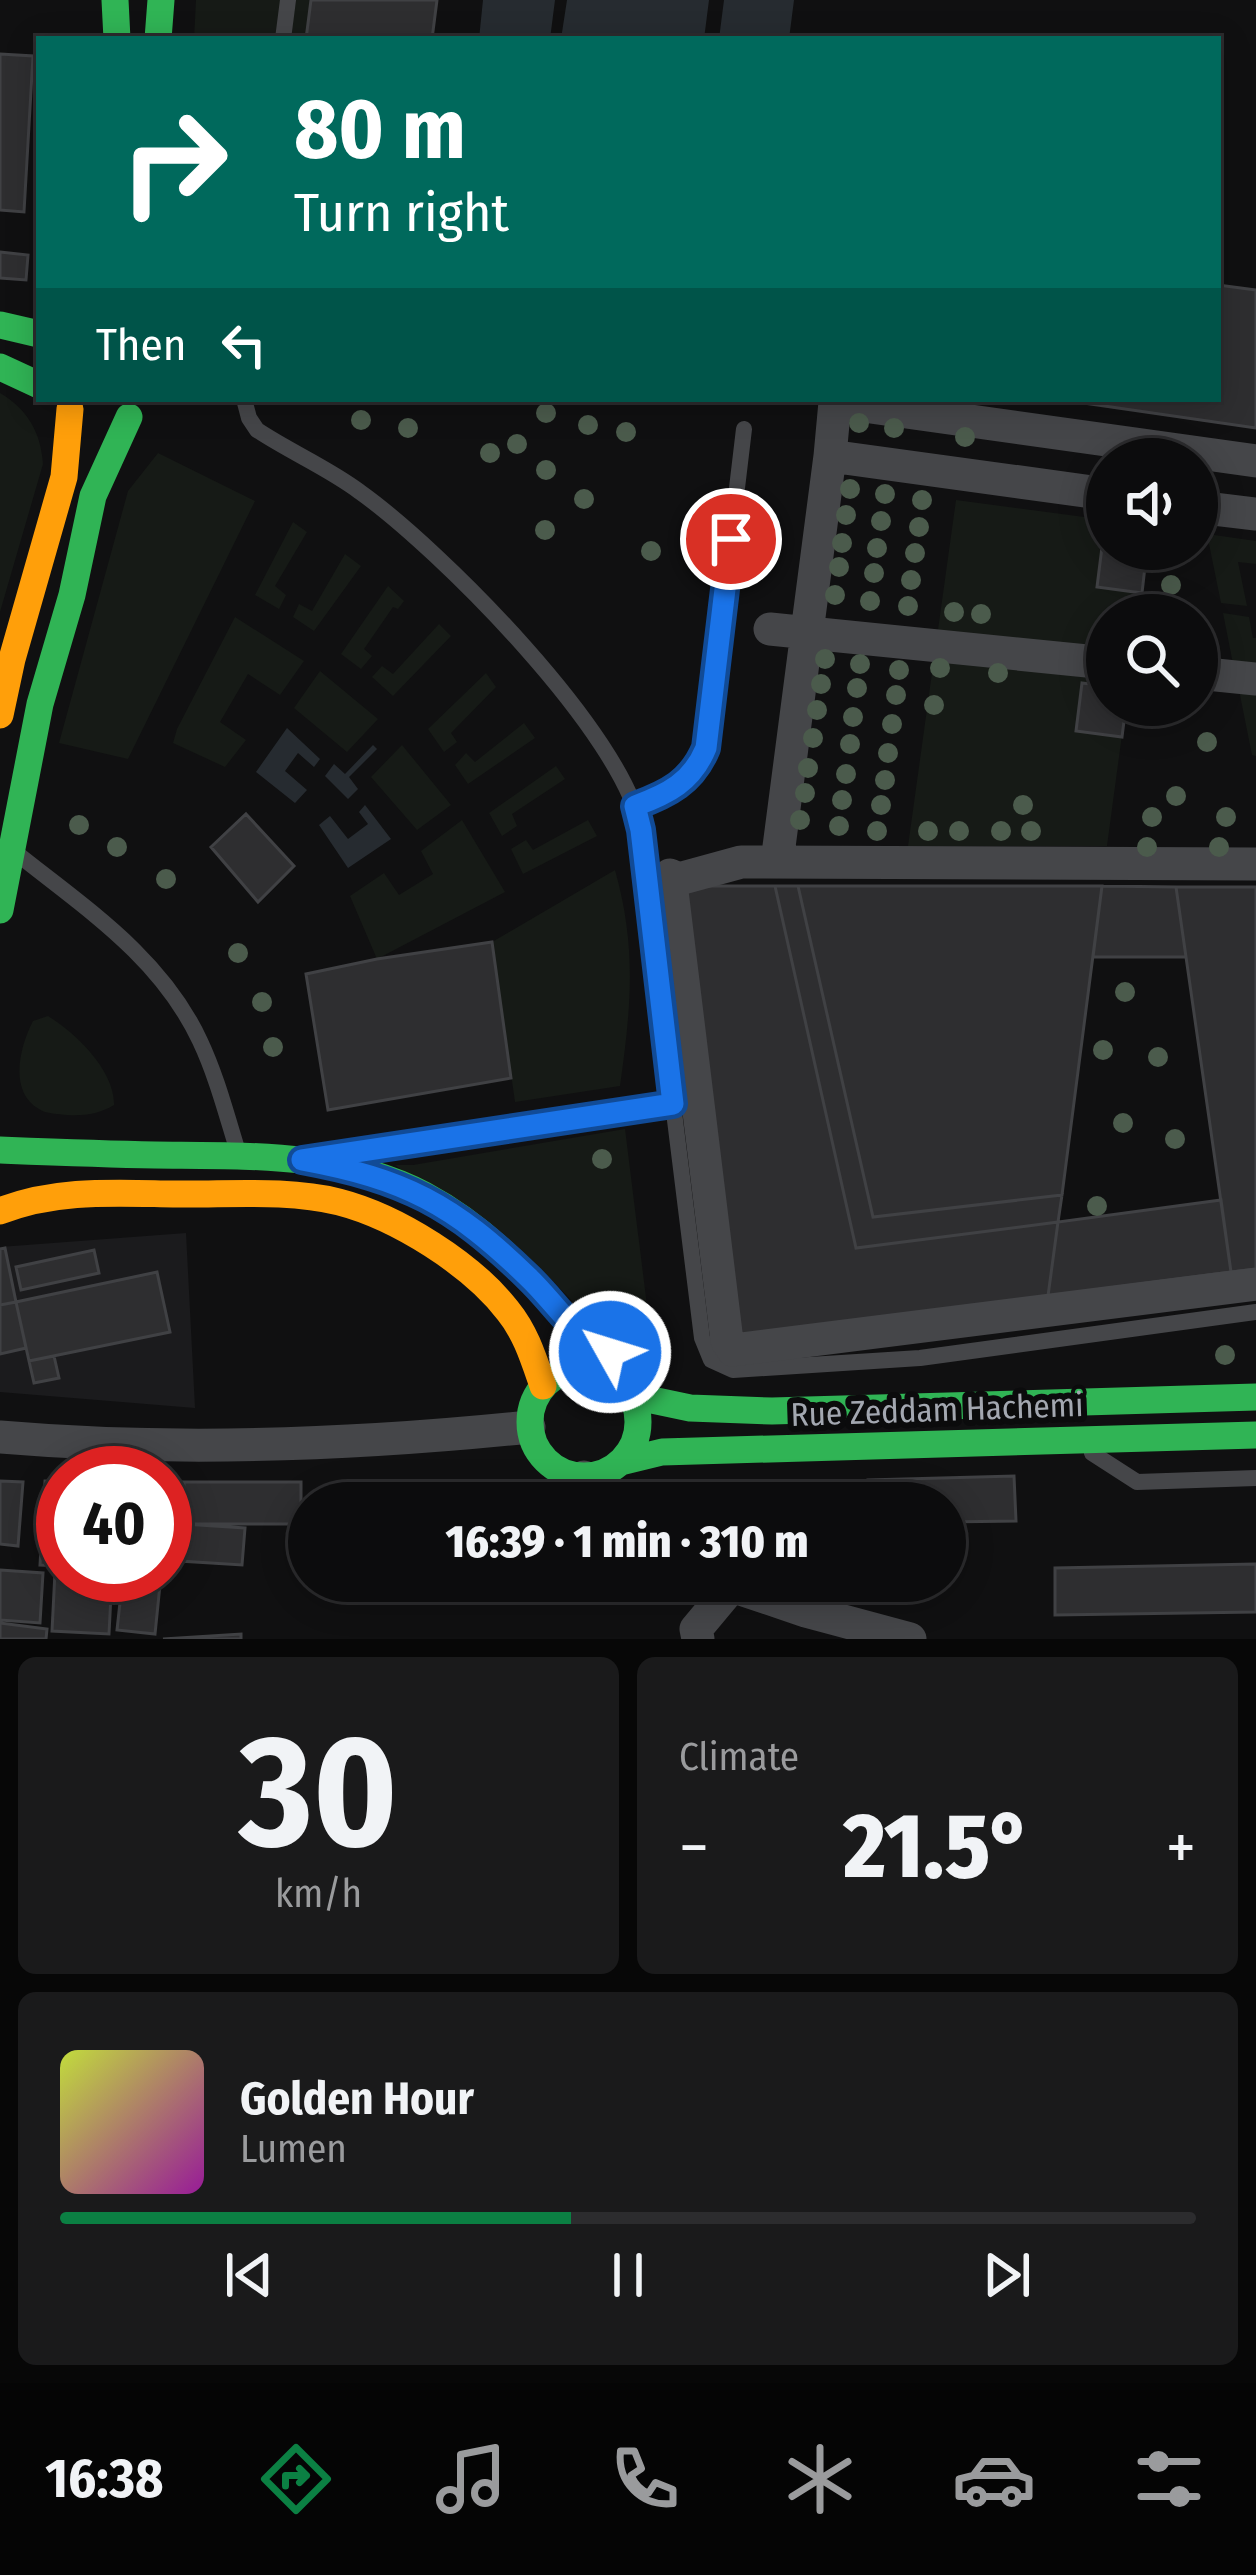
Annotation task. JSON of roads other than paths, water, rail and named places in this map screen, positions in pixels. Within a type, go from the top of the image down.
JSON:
[{"type":"street","points":[[115,0],[117,36]]},
{"type":"street","points":[[158,36],[161,0]]},
{"type":"street","points":[[0,325],[36,333]]},
{"type":"street","points":[[0,367],[36,385]]},
{"type":"street","points":[[776,862],[836,402],[1256,461]]},
{"type":"street","points":[[0,715],[64,477],[68,404],[91,419],[110,422],[138,408]]},
{"type":"street","points":[[0,910],[40,704],[72,595],[93,496],[138,408]]},
{"type":"street","points":[[830,456],[1086,491]]},
{"type":"street","points":[[1218,509],[1256,514]]},
{"type":"street","points":[[770,628],[1086,661]]},
{"type":"street","points":[[1218,675],[1256,679]]},
{"type":"street","points":[[1256,864],[741,862],[680,879],[670,875],[727,1341],[733,1350],[1256,1284]]},
{"type":"street","points":[[0,1150],[302,1160],[389,1181],[452,1211],[524,1273],[574,1327],[605,1372]]},
{"type":"street","points":[[0,1211],[57,1194],[86,1193],[283,1196],[338,1202],[419,1236],[475,1277],[508,1310],[526,1339],[543,1386]]},
{"type":"street","points":[[574,1327],[629,1364],[680,1384],[735,1396],[801,1400],[827,1409]]},
{"type":"street","points":[[577,1482],[547,1463],[529,1427],[532,1405],[543,1386],[578,1367],[605,1372],[621,1382],[633,1396],[638,1415],[638,1434],[630,1451],[597,1482]]},
{"type":"street","name":"Rue Zeddam Hachemi","points":[[633,1396],[719,1411],[1256,1397]]},
{"type":"street","points":[[0,1437],[242,1447],[529,1427]]},
{"type":"street","name":"Rue Zeddam Hachemi","points":[[621,1462],[662,1452],[1256,1435]]},
{"type":"street","points":[[698,1639],[696,1629],[712,1602]]},
{"type":"street","points":[[780,1602],[910,1639]]},
{"type":"lane","points":[[283,36],[288,0]]},
{"type":"lane","points":[[245,402],[257,430],[358,490],[445,561],[584,721],[635,806],[699,1320],[711,1360],[733,1370],[768,1370],[920,1358],[1256,1312]]},
{"type":"lane","points":[[635,806],[677,788],[700,764],[706,748],[744,429]]},
{"type":"lane","points":[[10,848],[115,930],[158,974],[202,1045],[239,1156]]},
{"type":"lane","points":[[302,1160],[673,1104]]},
{"type":"lane","points":[[1075,1442],[1137,1482],[1256,1478]]}]
